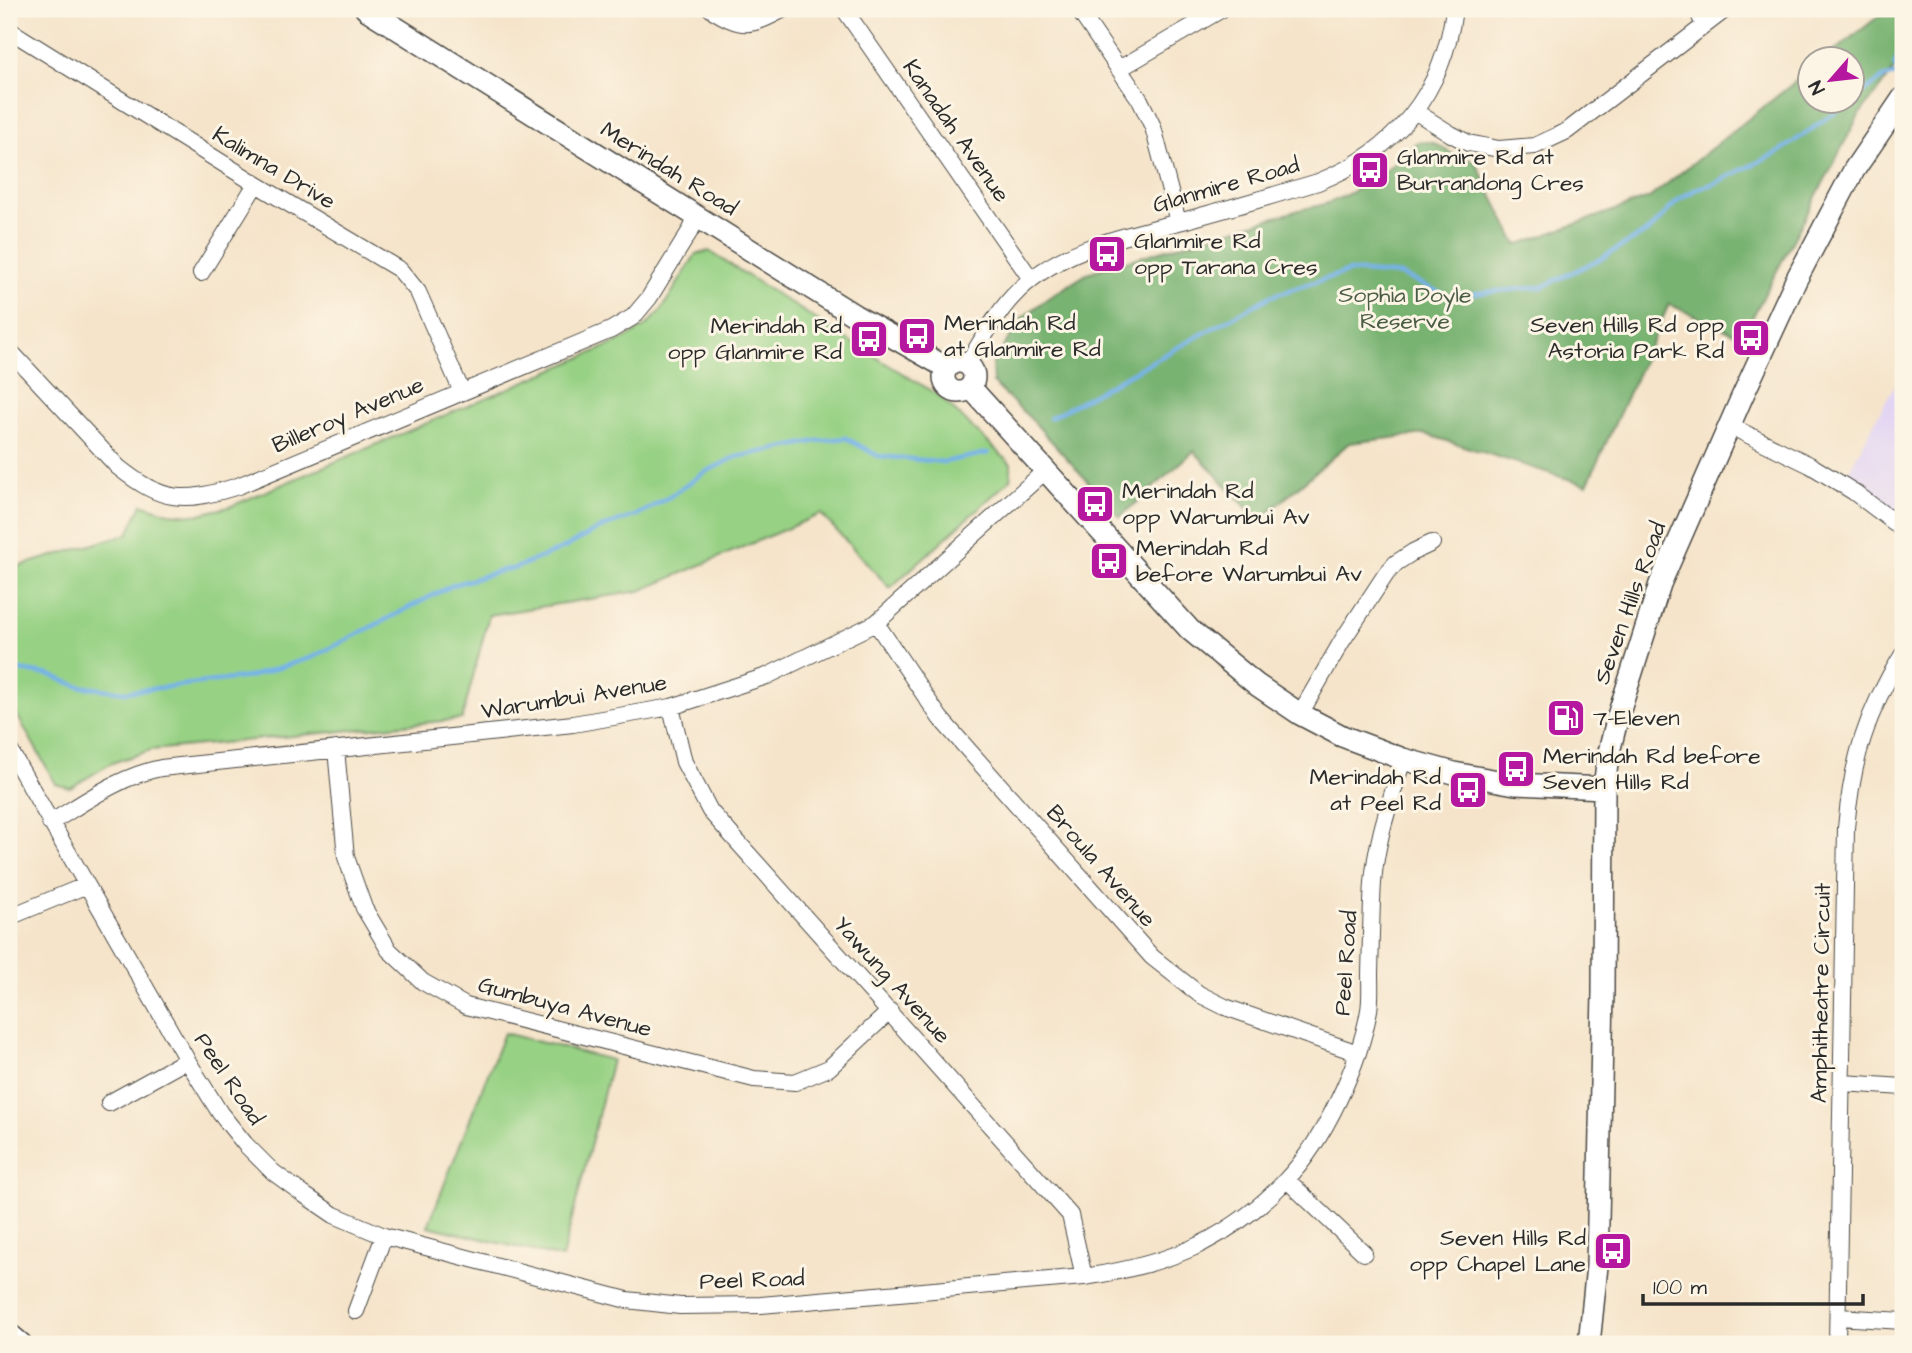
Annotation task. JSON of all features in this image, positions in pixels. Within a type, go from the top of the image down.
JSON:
[{"type":"main road","name":"Merindah Road","points":[[366,9],[854,315],[957,366]]},
{"type":"main road","name":"Seven Hills Road","points":[[1589,1344],[1598,1243],[1604,788],[1608,756],[1618,716],[1660,584],[1796,280],[1854,170],[1903,98]]},
{"type":"main road","points":[[957,366],[944,373],[945,383],[951,390],[961,392],[970,387],[1190,630],[1257,685],[1300,714],[1342,736],[1403,759],[1454,773],[1544,786],[1604,788]]},
{"type":"main road","points":[[9,1334],[20,1344]]},
{"type":"street","points":[[710,9],[732,22],[749,24],[784,9]]},
{"type":"street","name":"Kanadah Avenue","points":[[844,9],[1031,279]]},
{"type":"street","points":[[1078,9],[1140,100],[1153,127],[1178,222]]},
{"type":"street","points":[[1119,69],[1222,9]]},
{"type":"street","name":"Glanmire Road","points":[[957,366],[1018,290],[1048,268],[1083,250],[1318,183],[1378,148],[1416,112],[1431,87],[1444,53],[1454,9]]},
{"type":"street","points":[[1697,9],[1704,26]]},
{"type":"street","points":[[1416,112],[1468,143],[1499,149],[1535,146],[1567,131],[1726,9]]},
{"type":"street","name":"Kalimna Drive","points":[[12,37],[400,270],[418,292],[462,392]]},
{"type":"street","points":[[201,273],[256,184]]},
{"type":"street","name":"Billeroy Avenue","points":[[9,350],[118,467],[137,482],[157,493],[179,498],[210,495],[238,486],[602,334],[633,317],[649,298],[698,218]]},
{"type":"street","points":[[1730,426],[1810,465],[1854,492],[1903,529]]},
{"type":"street","name":"Warumbui Avenue","points":[[50,823],[145,771],[572,724],[671,707],[767,676],[876,623],[1045,471]]},
{"type":"street","points":[[1300,714],[1342,641],[1386,574],[1404,557],[1432,543]]},
{"type":"street","name":"Broula Avenue","points":[[876,623],[940,718],[1152,957],[1199,994],[1225,1007],[1358,1053]]},
{"type":"street","name":"Amphitheatre Circuit","points":[[1837,1344],[1846,828],[1850,787],[1859,749],[1885,682],[1903,654]]},
{"type":"street","name":"Yawung Avenue","points":[[671,707],[684,762],[710,811],[1070,1215],[1084,1278]]},
{"type":"street","name":"Peel Road","points":[[9,749],[220,1113],[245,1144],[274,1172],[334,1215],[384,1236],[627,1300],[680,1306],[761,1305],[1084,1278],[1159,1262],[1202,1244],[1231,1226],[1287,1180],[1310,1149],[1346,1085],[1358,1053],[1370,1009],[1375,860],[1403,759]]},
{"type":"street","name":"Gumbuya Avenue","points":[[336,749],[346,858],[364,908],[390,950],[398,958],[424,982],[466,1006],[754,1079],[795,1082],[829,1068],[890,1012]]},
{"type":"street","points":[[9,917],[87,885]]},
{"type":"street","points":[[109,1103],[187,1060]]},
{"type":"street","points":[[1843,1083],[1903,1087]]},
{"type":"street","points":[[1287,1180],[1364,1253]]},
{"type":"street","points":[[356,1311],[384,1236]]},
{"type":"street","points":[[1838,1317],[1903,1321]]},
{"type":"shaded area","points":[[1903,369],[1903,522],[1848,472]]},
{"type":"green space","name":"Sophia Doyle Reserve","points":[[1888,9],[1903,9],[1903,58],[1867,105],[1867,46],[1841,46]]},
{"type":"green space","name":"Sophia Doyle Reserve","points":[[1797,80],[1797,116],[1858,116],[1742,337],[1669,304],[1587,485],[1425,434],[1349,443],[1259,521],[1194,451],[1120,517],[1034,422],[993,383],[992,365],[1022,318],[1090,272],[1331,202],[1377,176],[1417,142],[1432,142],[1456,156],[1475,161],[1517,245],[1649,198]]},
{"type":"green space","points":[[709,251],[938,395],[1011,464],[1011,479],[890,588],[821,514],[640,591],[489,615],[462,719],[151,750],[112,763],[70,788],[56,784],[9,701],[9,569],[128,534],[142,504],[169,513],[195,515],[229,507],[625,339],[647,325],[660,312],[696,254]]},
{"type":"green space","points":[[504,1033],[612,1060],[562,1258],[428,1226]]},
{"type":"waterway","points":[[1900,75],[1895,64],[1903,45]]},
{"type":"waterway","points":[[1867,90],[1883,78],[1899,74]]},
{"type":"waterway","points":[[1050,418],[1271,296],[1350,271],[1401,275],[1450,297],[1542,287],[1600,259],[1650,230],[1679,199],[1779,152],[1830,116]]},
{"type":"waterway","points":[[9,671],[13,669],[50,675],[78,686],[125,692],[249,677],[313,657],[453,585],[513,569],[564,548],[598,529],[637,515],[705,472],[736,457],[846,438],[878,456],[944,462],[988,453]]},
{"type":"place","name":"Glanmire Rd at Burrandong Cres","points":[[1370,170]]},
{"type":"place","name":"Glanmire Rd opp Tarana Cres","points":[[1107,254]]},
{"type":"place","name":"Merindah Rd at Glanmire Rd","points":[[917,336]]},
{"type":"place","name":"Seven Hills Rd opp Astoria Park Rd","points":[[1751,338]]},
{"type":"place","name":"Merindah Rd opp Glanmire Rd","points":[[869,339]]},
{"type":"place","name":"Merindah Rd opp Warumbui Av","points":[[1095,504]]},
{"type":"place","name":"Merindah Rd before Warumbui Av","points":[[1109,561]]},
{"type":"place","name":"7-Eleven","points":[[1566,718]]},
{"type":"place","name":"Merindah Rd before Seven Hills Rd","points":[[1516,769]]},
{"type":"place","name":"Merindah Rd at Peel Rd","points":[[1468,790]]},
{"type":"place","name":"Seven Hills Rd opp Chapel Lane","points":[[1613,1251]]}]
